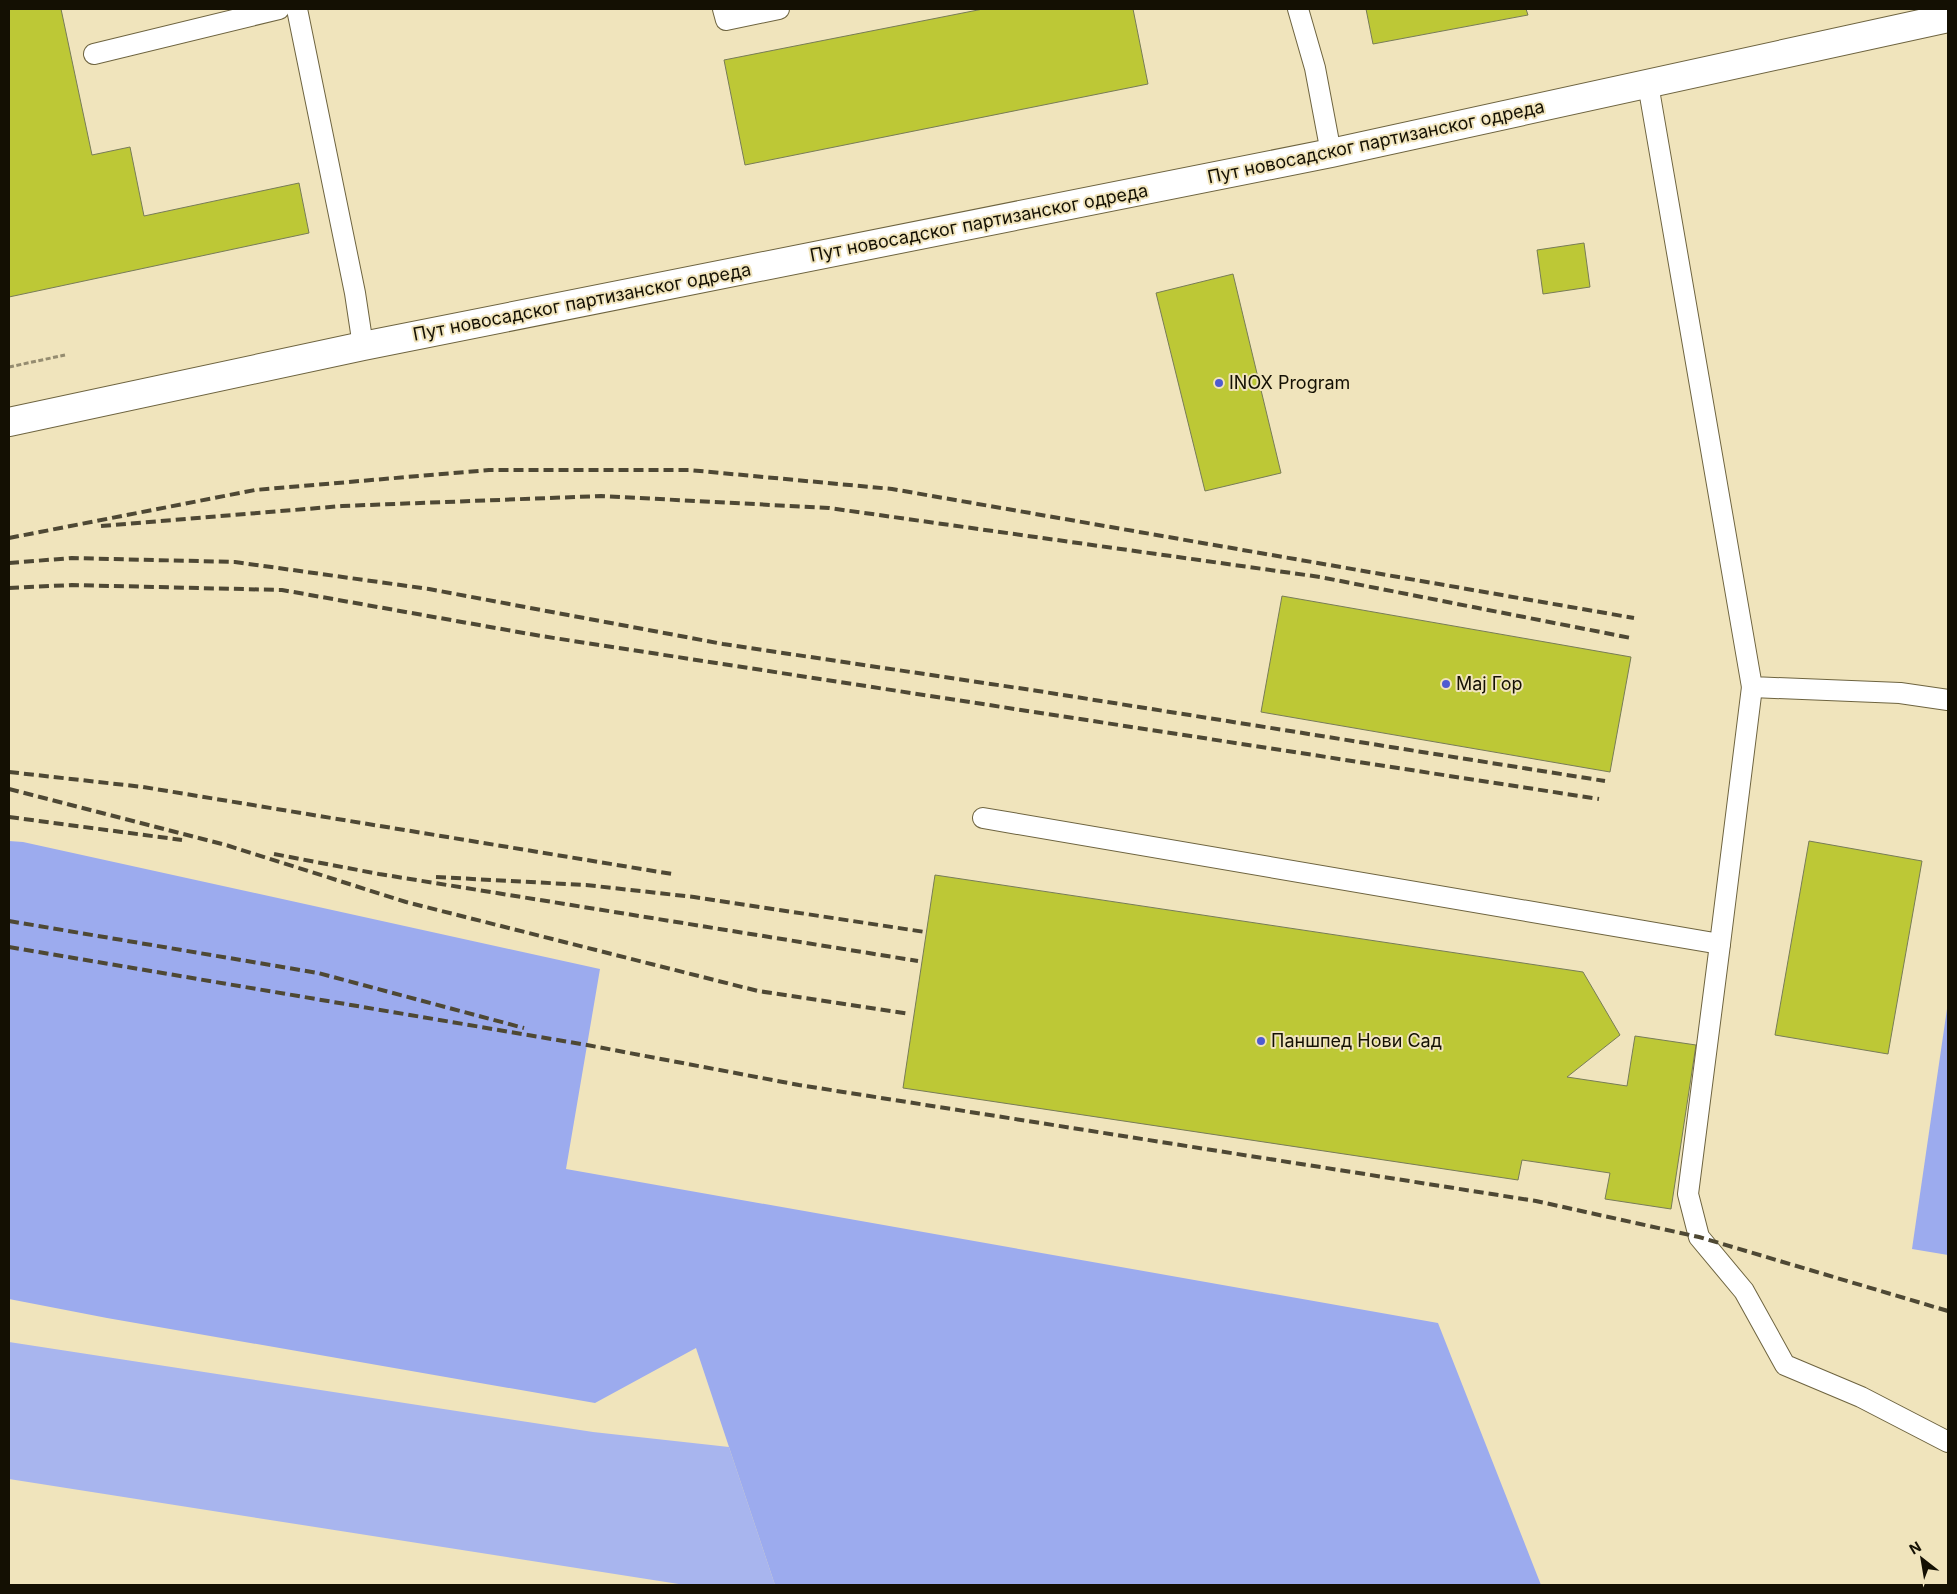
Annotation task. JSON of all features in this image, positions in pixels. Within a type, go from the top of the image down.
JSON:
[{"type":"street","name":"Пут новосадског партизанског одреда","points":[[9,422],[363,346],[1331,153],[1948,18]]},
{"type":"lane","points":[[94,54],[279,9]]},
{"type":"lane","points":[[297,9],[355,293],[363,346]]},
{"type":"lane","points":[[723,9],[726,20],[779,9]]},
{"type":"lane","points":[[1298,9],[1315,68],[1331,153]]},
{"type":"lane","points":[[1648,84],[1752,687],[1688,1194],[1699,1237],[1744,1291],[1785,1365],[1861,1397],[1948,1442]]},
{"type":"lane","points":[[1752,687],[1900,692],[1948,700]]},
{"type":"lane","points":[[983,818],[1720,944]]},
{"type":"path","points":[[9,367],[65,355]]},
{"type":"shaded area","points":[[9,841],[23,842],[600,969],[566,1169],[1438,1323],[1541,1585],[775,1585],[696,1348],[595,1403],[107,1318],[9,1299]]},
{"type":"shaded area","points":[[1948,1002],[1948,1255],[1912,1249]]},
{"type":"shaded area","points":[[9,1342],[593,1432],[729,1447],[775,1585],[685,1585],[9,1479]]},
{"type":"building","points":[[9,9],[61,9],[92,155],[130,147],[144,216],[299,183],[309,233],[9,297]]},
{"type":"building","points":[[983,9],[1133,9],[1148,84],[745,165],[724,60]]},
{"type":"building","points":[[1366,9],[1526,9],[1528,15],[1373,44]]},
{"type":"building","points":[[1584,243],[1590,287],[1543,294],[1537,250]]},
{"type":"building","name":"INOX Program","points":[[1233,274],[1281,473],[1205,491],[1156,293]]},
{"type":"building","name":"Мај Гор","points":[[1282,596],[1631,657],[1610,772],[1261,712]]},
{"type":"building","points":[[1809,841],[1922,861],[1888,1054],[1775,1035]]},
{"type":"building","name":"Паншпед Нови Сад","points":[[935,875],[1583,972],[1620,1035],[1567,1077],[1627,1086],[1635,1036],[1696,1045],[1671,1209],[1605,1199],[1610,1173],[1522,1160],[1518,1180],[903,1088]]},
{"type":"railway","points":[[9,538],[255,490],[489,470],[689,470],[892,489],[1634,618]]},
{"type":"railway","points":[[101,526],[342,506],[601,496],[829,508],[1320,577],[1631,638]]},
{"type":"railway","points":[[9,563],[72,558],[235,562],[429,589],[723,644],[1038,691],[1605,781]]},
{"type":"railway","points":[[9,588],[72,585],[282,590],[541,636],[1599,799]]},
{"type":"railway","points":[[9,772],[143,787],[672,874]]},
{"type":"railway","points":[[9,789],[226,845],[406,902],[758,991],[910,1014]]},
{"type":"railway","points":[[9,817],[182,840]]},
{"type":"railway","points":[[274,854],[379,874],[918,961]]},
{"type":"railway","points":[[436,877],[586,885],[694,897],[925,932]]},
{"type":"railway","points":[[9,921],[318,973],[524,1028]]},
{"type":"railway","points":[[9,947],[587,1045],[799,1085],[1536,1201],[1699,1237],[1948,1311]]},
{"type":"place","name":"INOX Program","points":[[1219,383]]},
{"type":"place","name":"Мај Гор","points":[[1446,684]]},
{"type":"place","name":"Паншпед Нови Сад","points":[[1261,1041]]}]
